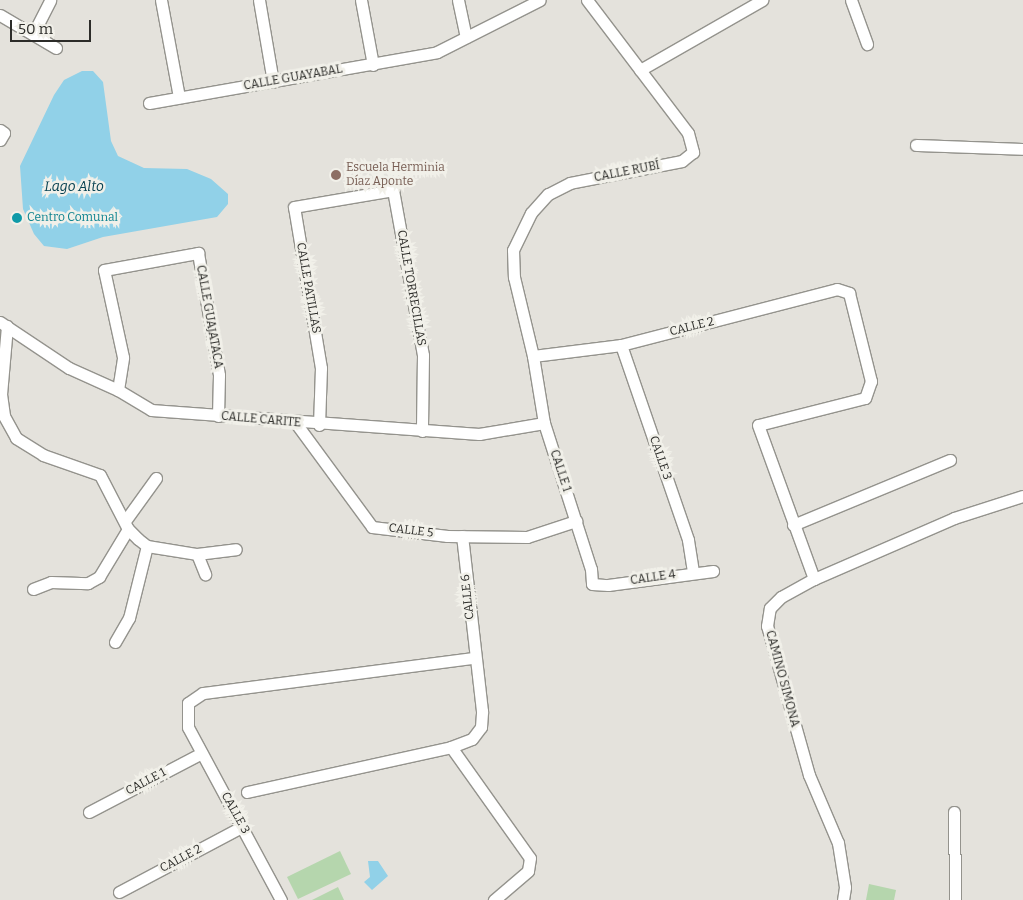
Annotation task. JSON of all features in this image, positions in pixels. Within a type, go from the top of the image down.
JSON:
[{"type":"street","points":[[33,34],[50,0]]},
{"type":"street","points":[[161,0],[179,97]]},
{"type":"street","points":[[258,0],[273,82]]},
{"type":"street","points":[[361,0],[373,65]]},
{"type":"street","points":[[458,0],[466,37]]},
{"type":"street","name":"CALLE GUAYABAL","points":[[149,103],[373,65],[437,52],[540,0]]},
{"type":"street","name":"CALLE RUBÍ","points":[[533,356],[514,277],[513,250],[531,213],[548,194],[570,183],[682,161],[693,152],[688,133],[587,0]]},
{"type":"street","points":[[640,70],[762,0]]},
{"type":"street","points":[[851,0],[868,44]]},
{"type":"street","points":[[0,15],[56,48]]},
{"type":"street","points":[[0,130],[4,133],[0,140]]},
{"type":"street","points":[[916,145],[1023,149]]},
{"type":"street","name":"CALLE TORRECILLAS","points":[[349,197],[393,190],[422,355],[422,431]]},
{"type":"street","name":"CALLE PATILLAS","points":[[319,424],[321,368],[294,207],[349,197]]},
{"type":"street","name":"CALLE GUAJATACA","points":[[118,390],[123,357],[104,270],[198,253],[219,375],[218,416]]},
{"type":"street","name":"CALLE 2","points":[[533,356],[621,345],[837,290],[849,293],[871,381],[865,398],[758,425],[793,525]]},
{"type":"street","points":[[3,324],[1,394],[4,416],[16,438],[43,455],[100,476],[127,525],[146,546],[197,554],[236,549]]},
{"type":"street","name":"CALLE CARITE","points":[[3,324],[69,368],[118,390],[151,410],[319,424],[479,434],[544,422]]},
{"type":"street","name":"CALLE 3","points":[[621,345],[688,540],[693,572]]},
{"type":"street","name":"CALLE 1","points":[[533,356],[544,422],[576,521],[592,584]]},
{"type":"street","name":"CALLE 5","points":[[295,422],[372,527],[462,536],[527,537],[576,521]]},
{"type":"street","points":[[814,579],[793,525],[950,460]]},
{"type":"street","points":[[33,589],[51,582],[88,583],[99,577],[127,525],[156,478]]},
{"type":"street","name":"CAMINO SIMONA","points":[[843,900],[845,887],[838,842],[809,775],[767,626],[770,608],[781,597],[814,579],[954,518],[1023,496]]},
{"type":"street","name":"CALLE 6","points":[[247,792],[451,747],[472,738],[481,726],[482,711],[474,658],[462,536]]},
{"type":"street","points":[[114,642],[129,618],[146,546]]},
{"type":"street","points":[[197,554],[206,574]]},
{"type":"street","name":"CALLE 4","points":[[592,584],[608,585],[693,572],[713,571]]},
{"type":"street","name":"CALLE 3","points":[[281,900],[243,826],[188,727],[188,703],[203,694],[474,658]]},
{"type":"street","points":[[451,747],[530,858],[528,871],[494,900]]},
{"type":"street","name":"CALLE 1","points":[[89,812],[202,753]]},
{"type":"street","points":[[954,812],[955,900]]},
{"type":"street","name":"CALLE 2","points":[[119,892],[243,826]]},
{"type":"green space","points":[[340,851],[351,874],[298,899],[287,877]]},
{"type":"green space","points":[[869,884],[896,890],[894,900],[866,900]]},
{"type":"green space","points":[[338,887],[344,900],[312,900]]},
{"type":"water","name":"Lago Alto","points":[[82,71],[93,71],[103,82],[111,141],[118,156],[144,168],[187,169],[211,179],[228,194],[228,204],[217,217],[103,237],[67,249],[44,246],[34,234],[23,209],[20,166],[54,95],[64,80]]},
{"type":"water","points":[[368,861],[378,861],[388,876],[372,890],[364,882],[370,877]]},
{"type":"place","name":"Escuela Herminia Díaz Aponte","points":[[336,175]]},
{"type":"place","name":"Centro Comunal","points":[[17,218]]}]
